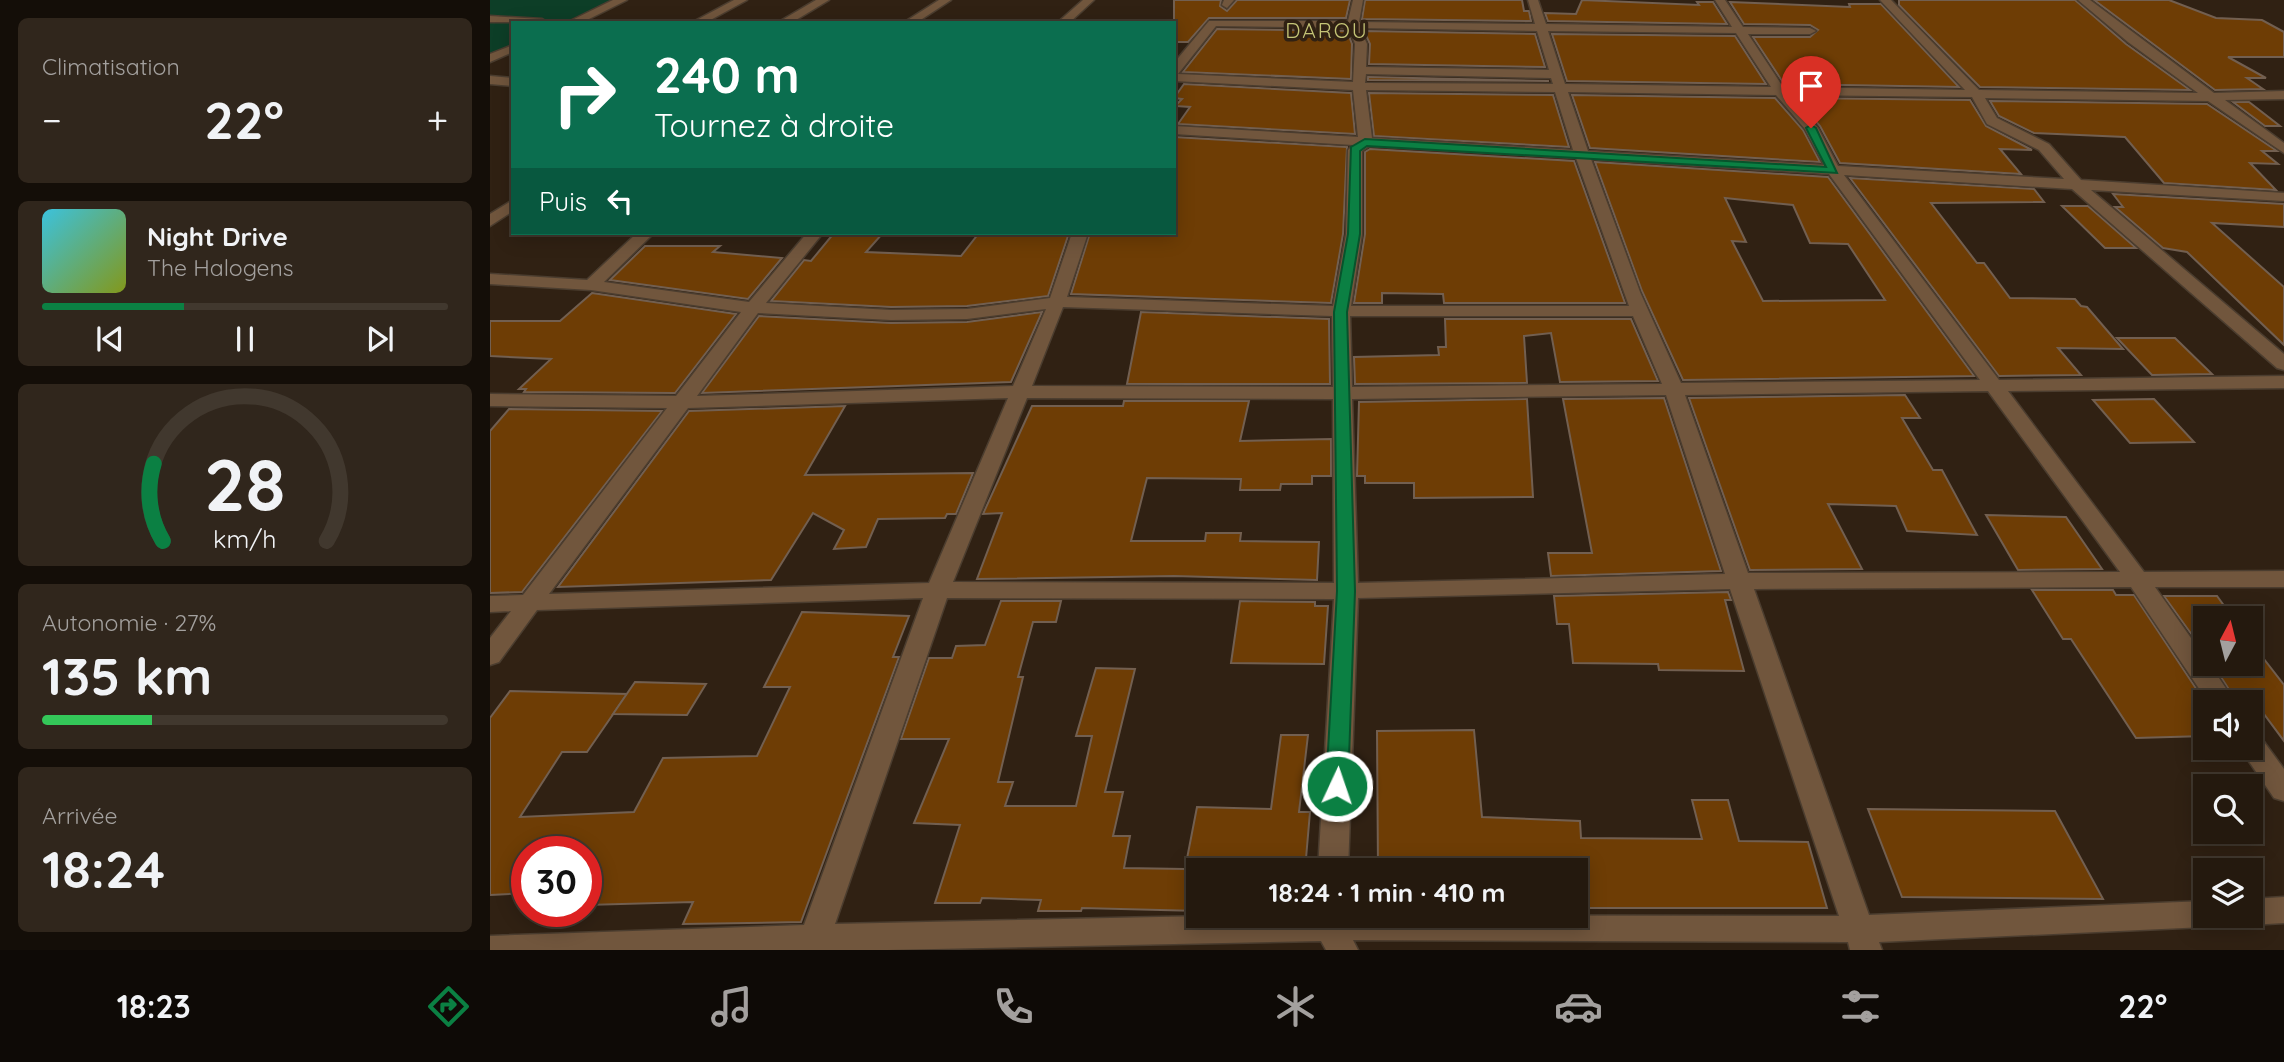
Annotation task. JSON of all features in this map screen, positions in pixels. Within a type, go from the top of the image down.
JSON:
[{"type":"street","points":[[575,21],[622,0]]},
{"type":"street","points":[[700,21],[742,0]]},
{"type":"street","points":[[786,21],[824,0]]},
{"type":"street","points":[[911,21],[946,0]]},
{"type":"street","points":[[1064,21],[1089,0]]},
{"type":"street","points":[[1357,0],[1353,25],[1361,44],[1359,87],[1364,107],[1365,142]]},
{"type":"street","points":[[1533,0],[1559,81],[1559,93],[1581,156],[1637,311],[1673,387],[1863,940]]},
{"type":"street","points":[[1720,0],[1779,90],[1811,128],[1834,171],[1989,384],[2138,581],[2214,690]]},
{"type":"street","points":[[1885,0],[1976,94],[1992,121],[2044,147],[2077,185],[2284,364]]},
{"type":"street","points":[[2083,0],[2132,40],[2284,149]]},
{"type":"street","points":[[1176,69],[1213,23],[1810,30]]},
{"type":"street","points":[[490,58],[511,49]]},
{"type":"street","points":[[1359,70],[1779,90],[2213,97],[2284,95]]},
{"type":"street","points":[[1176,77],[1359,87],[1559,81]]},
{"type":"street","points":[[490,80],[511,82]]},
{"type":"street","points":[[1176,130],[2284,197]]},
{"type":"street","points":[[1334,858],[1346,591],[1340,393],[1341,312],[1354,234],[1355,150],[1365,142]]},
{"type":"street","points":[[490,221],[511,205]]},
{"type":"street","points":[[591,285],[644,235]]},
{"type":"street","points":[[490,656],[753,307],[814,235]]},
{"type":"street","points":[[812,944],[938,590],[1057,302],[1079,235]]},
{"type":"street","points":[[490,279],[591,285],[753,307],[929,316],[1057,302],[1341,312],[1637,311]]},
{"type":"street","points":[[490,400],[684,402],[1019,392],[1340,393],[1673,387],[2284,382]]},
{"type":"street","points":[[490,604],[938,590],[1346,591],[1740,581],[2284,579]]},
{"type":"street","points":[[2263,760],[2284,790]]},
{"type":"street","points":[[2263,911],[2284,910]]},
{"type":"street","points":[[490,950],[1335,931],[1863,940],[2193,915]]},
{"type":"lane","points":[[490,19],[525,21]]},
{"type":"green space","points":[[490,0],[614,0],[567,21],[511,21],[511,45],[490,54]]},
{"type":"building","points":[[1174,0],[1221,0],[1220,6],[1227,11],[1237,0],[1350,0],[1346,18],[1209,18],[1188,42],[1176,42]]},
{"type":"building","points":[[1365,0],[1522,0],[1524,11],[1529,11],[1531,21],[1362,19]]},
{"type":"building","points":[[1582,0],[1699,5],[1697,2],[1713,2],[1727,24],[1548,21],[1545,13],[1576,14]]},
{"type":"building","points":[[1899,0],[2075,0],[2126,44],[2190,90],[1980,87],[1899,5]]},
{"type":"building","points":[[2094,0],[2169,0],[2216,18],[2262,20],[2284,32],[2284,57],[2228,57],[2266,78],[2247,78],[2263,89],[2215,90]]},
{"type":"building","points":[[1730,2],[1850,7],[1849,4],[1881,4],[1959,87],[1784,84],[1753,37],[1810,37],[1818,30],[1810,25],[1744,24]]},
{"type":"building","points":[[1217,29],[1347,31],[1352,44],[1351,79],[1183,72]]},
{"type":"building","points":[[1364,31],[1535,34],[1545,67],[1369,64],[1370,44]]},
{"type":"building","points":[[1552,34],[1735,36],[1766,84],[1567,81]]},
{"type":"building","points":[[1368,77],[1549,81],[1368,80]]},
{"type":"building","points":[[1184,84],[1351,93],[1355,134],[1178,124],[1190,107],[1176,106],[1182,99],[1176,98]]},
{"type":"building","points":[[1369,93],[1553,95],[1569,147],[1374,136]]},
{"type":"building","points":[[1572,95],[1775,98],[1803,130],[1820,162],[1590,148]]},
{"type":"building","points":[[1796,98],[1970,100],[1986,126],[2032,150],[2000,149],[2021,174],[1840,163],[1820,126]]},
{"type":"building","points":[[1990,101],[2207,104],[2277,151],[2262,151],[2278,164],[2250,163],[2276,190],[2164,183],[2125,137],[2034,133],[1999,116]]},
{"type":"building","points":[[2233,102],[2249,102],[2280,126],[2265,126]]},
{"type":"building","points":[[1176,137],[1347,147],[1343,234],[1331,303],[1071,294],[1089,235],[1176,235]]},
{"type":"building","points":[[1370,149],[1574,161],[1625,303],[1444,303],[1443,294],[1382,293],[1382,303],[1354,303],[1365,234],[1365,152]]},
{"type":"building","points":[[1595,162],[1828,177],[1974,376],[1683,380],[1642,291]],"holes":[[[1725,198],[1793,205],[1810,243],[1848,244],[1885,300],[1763,301],[1732,241],[1746,242]]]},
{"type":"building","points":[[1850,178],[2034,189],[2044,202],[1931,203],[1977,263],[1984,263],[2010,298],[2075,299],[2081,306],[2087,307],[2123,349],[2058,348],[2081,375],[1999,376]]},
{"type":"building","points":[[2113,194],[2284,204],[2284,227],[2212,223],[2284,287],[2284,345],[2187,252],[2163,248],[2115,207],[2123,207]]},
{"type":"building","points":[[2062,206],[2088,206],[2136,248],[2105,248]]},
{"type":"building","points":[[832,235],[881,235],[866,252],[961,256],[977,235],[1068,235],[1048,296],[967,306],[891,307],[771,301],[804,260],[811,261]]},
{"type":"building","points":[[645,246],[720,246],[713,252],[782,258],[748,299],[610,280]]},
{"type":"building","points":[[592,293],[736,314],[675,393],[524,392],[526,389],[519,389],[551,359],[490,356],[490,321],[560,321]]},
{"type":"building","points":[[1042,312],[1011,382],[702,393],[759,316],[891,323],[967,322]]},
{"type":"building","points":[[1141,312],[1329,319],[1330,384],[1127,384]]},
{"type":"building","points":[[1445,319],[1631,319],[1658,381],[1560,382],[1551,333],[1524,336],[1527,383],[1355,384],[1354,357],[1439,355],[1438,347],[1446,347]]},
{"type":"building","points":[[2117,338],[2175,338],[2212,374],[2152,375]]},
{"type":"building","points":[[1905,395],[1920,418],[1902,418],[1933,470],[1942,470],[1977,535],[1907,531],[1896,506],[1828,504],[1862,569],[1750,570],[1689,398]]},
{"type":"building","points":[[1664,398],[1721,571],[1551,576],[1548,553],[1592,553],[1563,399]]},
{"type":"building","points":[[1527,399],[1533,497],[1414,498],[1414,483],[1365,483],[1365,476],[1357,476],[1359,402]]},
{"type":"building","points":[[2154,399],[2194,442],[2130,443],[2093,400]]},
{"type":"building","points":[[1124,401],[1249,401],[1240,441],[1331,439],[1331,476],[1312,476],[1312,484],[1281,484],[1280,490],[1240,490],[1241,479],[1147,478],[1131,541],[1205,541],[1206,533],[1241,533],[1240,541],[1319,542],[1317,580],[1174,576],[977,579],[1002,513],[983,514],[1032,406],[1123,406]]},
{"type":"building","points":[[845,406],[805,475],[973,473],[956,514],[947,514],[945,518],[878,519],[866,547],[834,549],[844,530],[813,513],[771,580],[558,587],[689,411]]},
{"type":"building","points":[[509,409],[662,411],[522,592],[490,593],[490,431]]},
{"type":"building","points":[[1986,515],[2066,517],[2102,569],[2018,570]]},
{"type":"building","points":[[2032,590],[2113,590],[2116,595],[2134,595],[2197,690],[2193,690],[2193,736],[2136,738],[2071,639],[2063,639]]},
{"type":"building","points":[[1728,592],[1731,600],[1725,600],[1744,671],[1659,670],[1658,664],[1573,663],[1569,624],[1557,624],[1554,596]]},
{"type":"building","points":[[2164,596],[2217,596],[2224,606],[2193,606],[2193,636]]},
{"type":"building","points":[[1001,601],[1061,601],[1056,622],[1033,622],[1018,677],[1023,677],[998,782],[1013,782],[1005,806],[1076,806],[1092,736],[1076,736],[1096,668],[1135,669],[1105,792],[1123,792],[1113,836],[1130,836],[1124,868],[1185,869],[1186,864],[1186,911],[1082,908],[1081,911],[1038,911],[1041,900],[982,898],[980,903],[935,903],[960,825],[914,823],[949,739],[901,739],[929,658],[952,658],[956,646],[985,645]]},
{"type":"building","points":[[1240,601],[1315,602],[1315,606],[1328,606],[1324,664],[1231,663]]},
{"type":"building","points":[[802,612],[909,616],[893,657],[899,657],[801,922],[683,924],[693,902],[602,905],[602,836],[511,836],[511,894],[490,895],[490,718],[510,691],[627,694],[587,752],[562,752],[520,817],[634,812],[663,758],[757,756],[790,687],[764,687]]},
{"type":"building","points":[[2263,658],[2284,685],[2284,741],[2263,713],[2263,690],[2229,690],[2220,676],[2263,676]]},
{"type":"building","points":[[635,682],[706,684],[687,715],[613,714]]},
{"type":"building","points":[[1474,730],[1482,817],[1580,821],[1581,838],[1702,839],[1692,800],[1728,800],[1739,841],[1808,842],[1827,908],[1589,908],[1588,858],[1378,858],[1377,731]]},
{"type":"building","points":[[1281,735],[1308,735],[1299,812],[1310,812],[1306,858],[1187,858],[1197,807],[1271,809]]},
{"type":"building","points":[[1868,809],[2055,811],[2103,899],[1902,897]]},
{"type":"district","name":"DAROU","points":[[1327,31]]},
{"type":"route","points":[[1337,786],[1346,591],[1340,393],[1341,312],[1354,234],[1355,150],[1365,142],[1834,171],[1811,128]]}]
